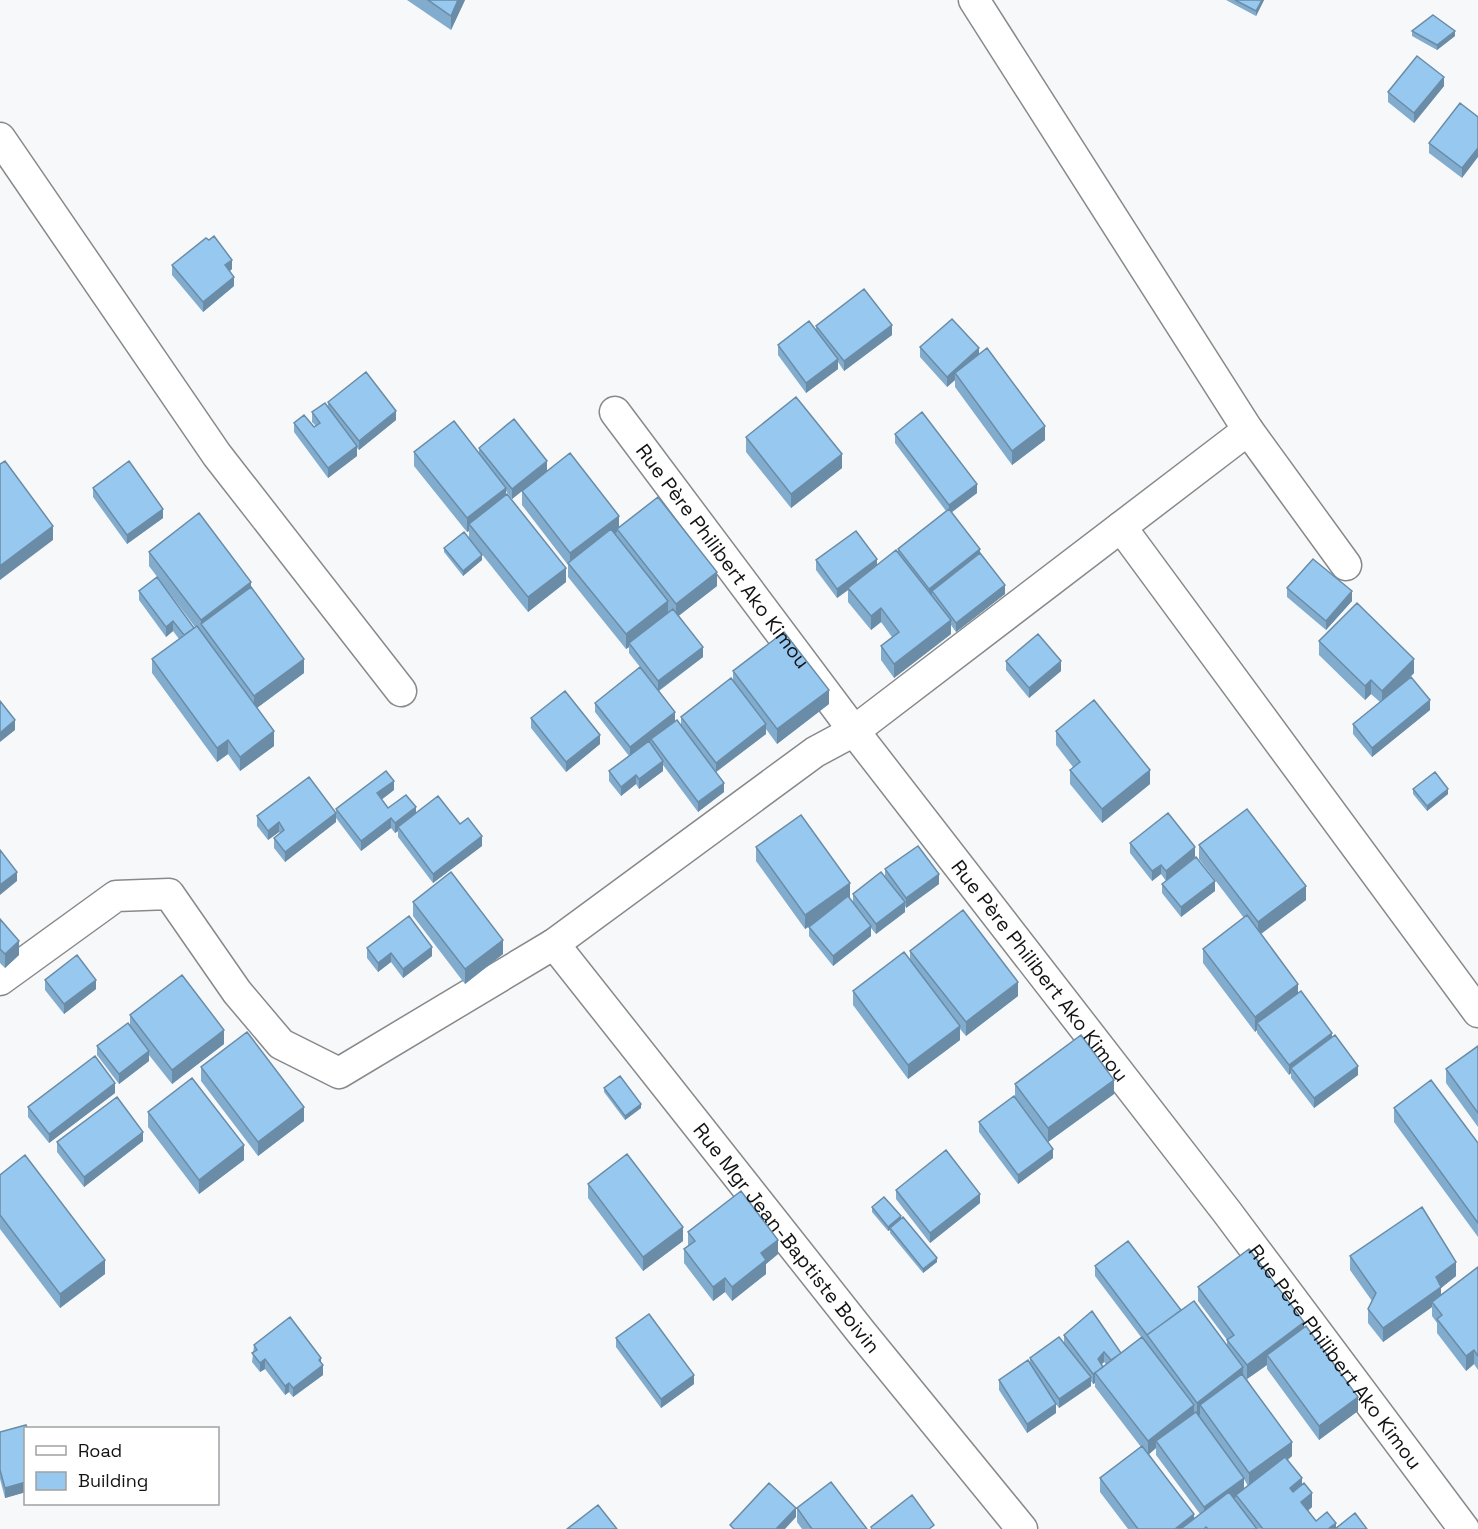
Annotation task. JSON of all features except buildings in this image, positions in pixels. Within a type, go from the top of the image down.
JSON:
[{"type":"street","points":[[974,0],[1248,430],[1346,565]]},
{"type":"street","points":[[0,138],[217,455],[400,691]]},
{"type":"street","name":"Rue Père Philibert Ako Kimou","points":[[615,412],[854,731],[1227,1212],[1464,1529]]},
{"type":"street","points":[[0,980],[116,896],[169,894],[237,992],[281,1044],[339,1073],[554,944],[815,752],[854,731],[1248,430]]},
{"type":"street","points":[[1121,527],[1478,1012]]},
{"type":"street","name":"Rue Mgr Jean-Baptiste Boivin","points":[[554,944],[861,1332],[1022,1529]]}]
